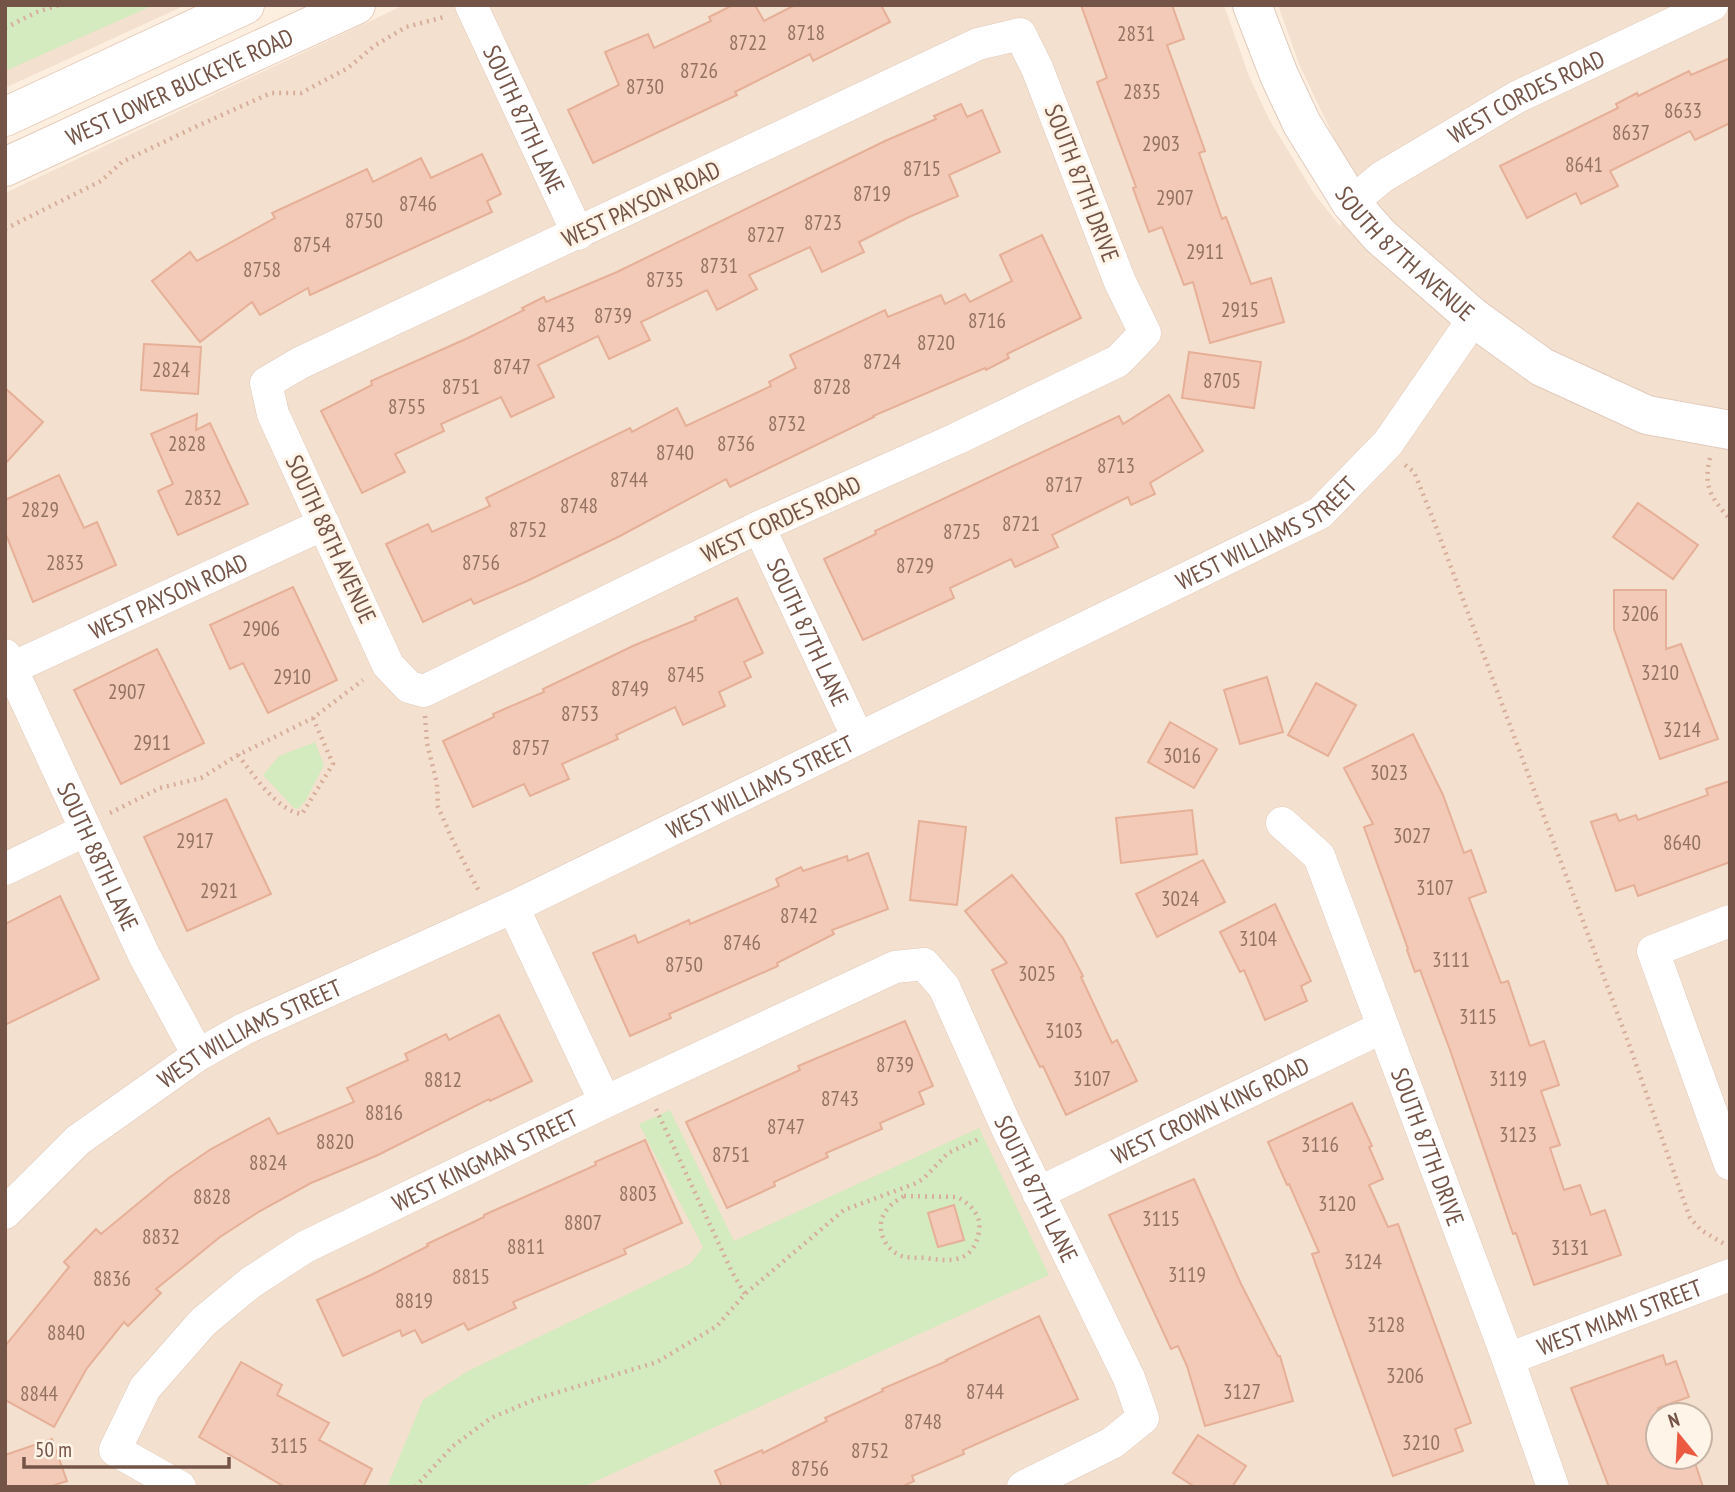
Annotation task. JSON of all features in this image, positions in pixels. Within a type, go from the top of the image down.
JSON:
[{"type":"street","name":"WEST LOWER BUCKEYE ROAD","points":[[5,117],[245,5]]},
{"type":"street","name":"WEST LOWER BUCKEYE ROAD","points":[[5,167],[356,5]]},
{"type":"street","name":"SOUTH 87TH AVENUE","points":[[1252,5],[1279,75],[1302,124],[1351,203],[1380,236],[1474,318],[1542,367],[1647,415],[1723,429]]},
{"type":"street","name":"WEST CORDES ROAD","points":[[1351,203],[1382,177],[1517,97],[1712,5]]},
{"type":"street","name":"SOUTH 87TH LANE","points":[[458,11],[578,234]]},
{"type":"street","name":"WEST PAYSON ROAD","points":[[266,383],[300,363],[978,44],[1020,34]]},
{"type":"street","name":"SOUTH 87TH DRIVE","points":[[1020,34],[1037,68],[1120,282],[1145,333]]},
{"type":"street","name":"WEST WILLIAMS STREET","points":[[5,1213],[78,1140],[198,1055],[244,1029],[502,911],[1320,513],[1384,448],[1474,318]]},
{"type":"street","name":"WEST CORDES ROAD","points":[[407,681],[956,439],[1118,361],[1145,333]]},
{"type":"street","name":"SOUTH 88TH AVENUE","points":[[266,383],[273,414],[324,524],[407,681]]},
{"type":"street","name":"WEST PAYSON ROAD","points":[[9,662],[324,524]]},
{"type":"street","name":"SOUTH 87TH LANE","points":[[759,527],[858,738]]},
{"type":"street","name":"SOUTH 88TH LANE","points":[[9,662],[144,955],[198,1055]]},
{"type":"street","name":"SOUTH 87TH DRIVE","points":[[1282,823],[1319,856],[1508,1359],[1553,1487]]},
{"type":"street","points":[[5,869],[86,830]]},
{"type":"street","points":[[502,911],[605,1102]]},
{"type":"street","points":[[1730,921],[1653,951],[1730,1164]]},
{"type":"street","name":"SOUTH 87TH LANE","points":[[924,964],[944,987],[1038,1194],[1129,1378],[1143,1418],[1112,1443],[1023,1487]]},
{"type":"street","name":"WEST KINGMAN STREET","points":[[180,1487],[115,1450],[145,1388],[204,1322],[250,1283],[304,1247],[605,1102],[895,967],[924,964]]},
{"type":"street","name":"WEST CROWN KING ROAD","points":[[1038,1194],[1383,1027]]},
{"type":"street","name":"WEST MIAMI STREET","points":[[1508,1359],[1730,1275]]},
{"type":"path","points":[[5,28],[37,12],[59,5]]},
{"type":"path","points":[[5,229],[101,181],[122,162],[271,93],[301,93],[348,68],[374,46],[406,27],[458,11]]},
{"type":"path","points":[[1723,429],[1707,471],[1707,485],[1716,504],[1730,519]]},
{"type":"path","points":[[1384,448],[1414,472],[1433,519],[1630,1047],[1690,1218],[1701,1230],[1730,1247]]},
{"type":"path","points":[[86,830],[115,810],[160,788],[201,778],[238,755],[313,718],[356,684],[407,681],[437,784],[438,807],[454,843],[502,911]]},
{"type":"path","points":[[238,755],[264,788],[292,813],[302,814],[333,764],[313,718]]},
{"type":"path","points":[[646,1083],[732,1272],[745,1294]]},
{"type":"path","points":[[415,1487],[453,1446],[491,1418],[536,1399],[657,1362],[717,1326],[745,1294],[844,1210],[923,1179],[948,1153],[1007,1128]]},
{"type":"path","points":[[901,1189],[904,1196]]},
{"type":"path","points":[[904,1196],[957,1196],[965,1201],[971,1206],[979,1224],[979,1232],[971,1250],[963,1257],[938,1262],[899,1255],[891,1249],[882,1234],[883,1216],[887,1209],[904,1196]]},
{"type":"shaded area","points":[[5,5],[186,5],[5,88]]},
{"type":"shaded area","points":[[404,5],[1224,5],[1249,76],[1269,119],[1315,195],[1341,227],[1343,157],[1299,64],[1278,5],[1730,5],[1730,1487],[5,1487],[5,193]]},
{"type":"green space","points":[[5,5],[154,5],[5,71]]},
{"type":"green space","points":[[315,742],[324,765],[306,800],[298,809],[294,808],[263,775],[279,756]]},
{"type":"green space","points":[[670,1110],[734,1241],[979,1128],[1049,1275],[583,1487],[387,1487],[423,1400],[468,1371],[690,1264],[703,1247],[639,1124]]},
{"type":"building","points":[[733,5],[755,5],[764,21],[795,5],[881,5],[890,22],[813,61],[810,54],[735,92],[737,95],[593,163],[568,110],[619,85],[605,52],[648,34],[654,48],[711,21],[709,17]]},
{"type":"building","points":[[1081,5],[1172,5],[1184,39],[1167,45],[1205,151],[1199,153],[1222,219],[1226,217],[1251,284],[1271,278],[1284,322],[1210,343],[1193,282],[1184,285],[1162,227],[1149,232],[1133,188],[1136,187],[1097,82],[1107,78]]},
{"type":"building","points":[[1730,58],[1730,123],[1695,140],[1690,131],[1610,171],[1618,186],[1581,204],[1576,193],[1527,218],[1500,166],[1618,108],[1616,104],[1637,93],[1638,96],[1689,71],[1691,75]]},
{"type":"building","points":[[961,104],[967,117],[982,110],[1000,152],[949,175],[958,196],[859,242],[864,252],[822,272],[810,247],[749,275],[757,289],[717,310],[707,290],[641,322],[650,340],[609,359],[598,336],[538,365],[554,397],[511,417],[501,397],[441,424],[444,431],[395,454],[405,472],[362,493],[321,411],[372,385],[371,381],[468,338],[544,297],[546,302],[617,272],[885,141],[936,119],[934,116]]},
{"type":"building","points":[[482,154],[501,194],[487,201],[492,212],[310,295],[308,288],[260,315],[252,302],[200,342],[152,281],[190,252],[197,261],[275,218],[272,213],[367,169],[373,182],[421,158],[431,178]]},
{"type":"building","points":[[1042,235],[1081,318],[1007,354],[1009,358],[986,370],[985,368],[873,416],[730,487],[726,479],[620,536],[527,581],[474,604],[471,599],[423,622],[386,544],[428,524],[432,532],[490,506],[486,498],[630,428],[632,432],[677,408],[686,426],[771,386],[769,382],[796,368],[790,355],[885,310],[888,317],[941,295],[945,304],[965,294],[970,302],[1012,281],[1000,255]]},
{"type":"building","points":[[144,344],[201,347],[198,394],[141,390]]},
{"type":"building","points":[[1189,352],[1261,362],[1254,408],[1182,398]]},
{"type":"building","points":[[5,388],[43,422],[5,464]]},
{"type":"building","points":[[1169,395],[1203,451],[1150,483],[1155,494],[1131,505],[1128,497],[1052,535],[1058,547],[1015,567],[1011,559],[950,588],[954,598],[863,640],[824,559],[876,534],[875,531],[1119,416],[1123,424]]},
{"type":"building","points":[[197,414],[196,430],[210,423],[248,504],[178,535],[158,491],[173,484],[151,434]]},
{"type":"building","points":[[59,475],[84,528],[97,522],[116,565],[33,602],[5,532],[5,500]]},
{"type":"building","points":[[1638,503],[1698,545],[1673,579],[1613,537]]},
{"type":"building","points":[[293,587],[337,680],[268,713],[243,663],[230,669],[210,625]]},
{"type":"building","points":[[1614,590],[1666,590],[1666,649],[1681,644],[1718,739],[1660,759],[1614,629]]},
{"type":"building","points":[[737,598],[763,653],[744,662],[751,677],[719,692],[725,706],[683,725],[675,707],[616,735],[618,739],[562,764],[569,779],[530,796],[524,784],[473,807],[443,741],[494,717],[493,714],[544,692],[543,689],[635,645],[696,620],[695,617]]},
{"type":"building","points":[[157,649],[204,743],[121,784],[74,690]]},
{"type":"building","points":[[1267,677],[1283,732],[1240,744],[1224,690]]},
{"type":"building","points":[[1316,683],[1356,705],[1328,756],[1288,735]]},
{"type":"building","points":[[1170,722],[1217,749],[1194,788],[1148,762]]},
{"type":"building","points":[[1413,734],[1443,795],[1464,853],[1471,850],[1486,892],[1469,898],[1501,983],[1508,981],[1530,1046],[1544,1041],[1559,1085],[1541,1091],[1560,1145],[1550,1148],[1564,1190],[1580,1185],[1591,1215],[1605,1210],[1621,1255],[1534,1285],[1516,1233],[1513,1234],[1450,1050],[1420,970],[1415,972],[1364,827],[1373,824],[1344,768]]},
{"type":"building","points":[[1730,781],[1730,862],[1638,896],[1634,885],[1616,891],[1591,822],[1616,814],[1619,821],[1636,815],[1638,820],[1708,795],[1706,789]]},
{"type":"building","points":[[226,799],[271,894],[187,931],[144,837]]},
{"type":"building","points":[[1192,810],[1197,854],[1121,863],[1116,818]]},
{"type":"building","points":[[919,821],[966,827],[957,905],[910,900]]},
{"type":"building","points":[[868,853],[888,909],[832,930],[834,934],[777,963],[778,966],[669,1014],[671,1018],[630,1036],[593,953],[635,935],[638,943],[689,920],[690,924],[779,886],[776,879],[801,867],[803,871],[847,856],[848,861]]},
{"type":"building","points":[[1203,860],[1225,902],[1157,937],[1136,894]]},
{"type":"building","points":[[1012,875],[1063,938],[1112,1043],[1117,1040],[1137,1081],[1066,1115],[992,970],[1007,963],[965,911]]},
{"type":"building","points":[[60,896],[99,979],[5,1025],[5,924]]},
{"type":"building","points":[[1275,904],[1311,981],[1301,986],[1307,1001],[1265,1020],[1244,970],[1240,972],[1220,932]]},
{"type":"building","points":[[499,1015],[532,1081],[490,1101],[489,1099],[378,1155],[311,1183],[220,1237],[156,1289],[161,1293],[128,1326],[124,1322],[87,1368],[54,1427],[5,1400],[5,1346],[69,1267],[64,1262],[96,1229],[101,1234],[170,1177],[211,1149],[269,1118],[278,1134],[354,1102],[347,1088],[408,1060],[405,1054],[446,1034],[449,1040]]},
{"type":"building","points":[[905,1021],[933,1086],[919,1092],[924,1104],[880,1123],[882,1129],[826,1153],[828,1157],[727,1208],[686,1122],[800,1070],[798,1066]]},
{"type":"building","points":[[1352,1103],[1372,1146],[1369,1147],[1383,1179],[1369,1185],[1388,1227],[1398,1224],[1471,1423],[1455,1429],[1463,1451],[1393,1476],[1312,1254],[1319,1252],[1268,1142]]},
{"type":"building","points":[[645,1140],[682,1223],[624,1249],[626,1254],[513,1302],[516,1308],[468,1330],[464,1323],[422,1343],[415,1330],[402,1336],[400,1330],[343,1356],[317,1300],[373,1274],[484,1215]]},
{"type":"building","points":[[1194,1179],[1241,1284],[1280,1356],[1293,1401],[1205,1426],[1187,1366],[1178,1346],[1171,1349],[1109,1215]]},
{"type":"building","points":[[954,1205],[964,1240],[938,1247],[928,1213]]},
{"type":"building","points":[[1039,1316],[1078,1399],[963,1450],[964,1454],[912,1476],[914,1481],[902,1487],[722,1487],[715,1471],[762,1450],[763,1453],[827,1421],[825,1418],[883,1391],[882,1389]]},
{"type":"building","points":[[1663,1355],[1666,1365],[1676,1361],[1689,1397],[1678,1401],[1644,1401],[1644,1471],[1698,1471],[1703,1487],[1609,1487],[1571,1388]]},
{"type":"building","points":[[241,1362],[282,1385],[277,1395],[329,1423],[319,1440],[372,1469],[363,1487],[285,1487],[199,1437]]},
{"type":"building","points":[[1198,1435],[1246,1466],[1232,1487],[1195,1487],[1173,1473]]},
{"type":"building","points":[[52,1439],[67,1481],[49,1487],[5,1487],[5,1455]]}]
